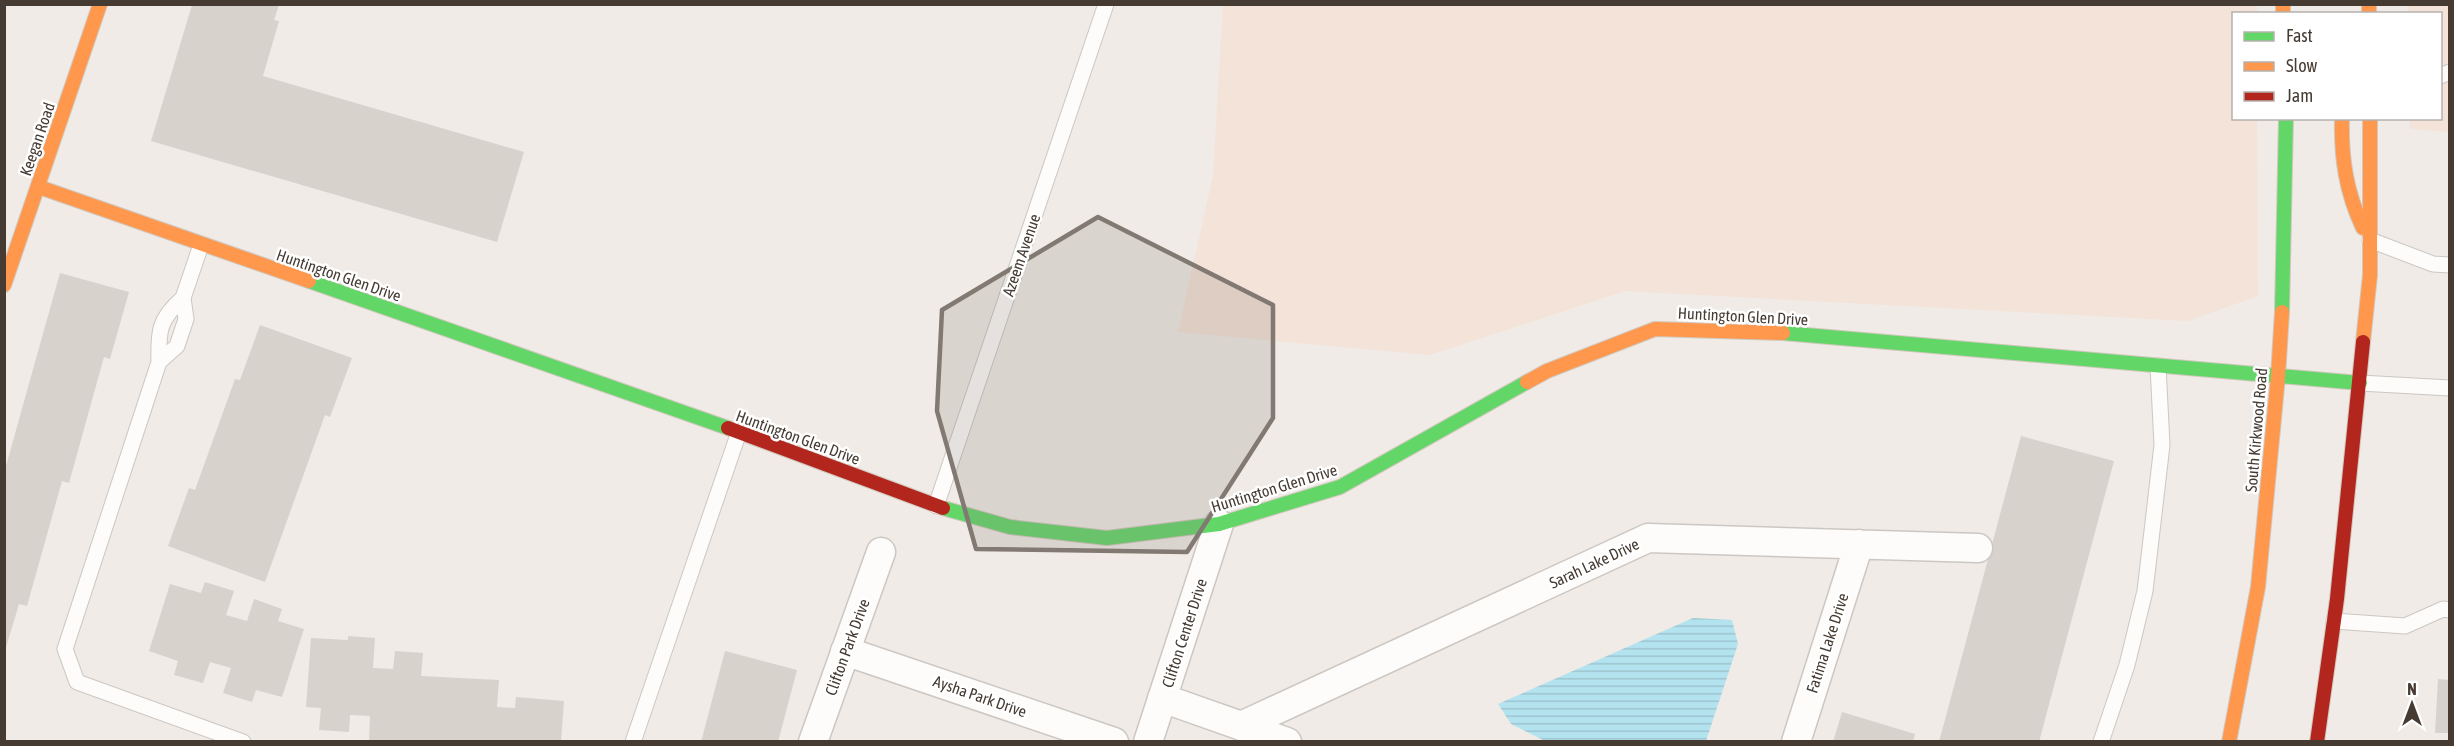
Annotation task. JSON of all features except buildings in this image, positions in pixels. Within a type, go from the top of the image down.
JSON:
[{"type":"street","name":"Keegan Road","points":[[4,285],[100,4]]},
{"type":"street","name":"South Kirkwood Road","points":[[2229,741],[2258,587],[2278,376],[2284,273],[2286,120]]},
{"type":"street","points":[[2342,120],[2340,152],[2346,184],[2354,210],[2370,240]]},
{"type":"street","points":[[2317,741],[2334,621],[2370,275],[2370,120]]},
{"type":"street","name":"Huntington Glen Drive","points":[[39,187],[739,432],[936,506],[1010,527],[1107,538],[1219,524],[1340,487],[1547,371],[1655,329],[1767,332],[2360,383]]},
{"type":"street","name":"Clifton Center Drive","points":[[1148,741],[1219,524]]},
{"type":"street","name":"Sarah Lake Drive","points":[[1241,726],[1648,538],[1978,548]]},
{"type":"street","name":"Fatima Lake Drive","points":[[1796,741],[1858,544]]},
{"type":"street","name":"Clifton Park Drive","points":[[813,741],[881,552]]},
{"type":"street","name":"Aysha Park Drive","points":[[845,651],[1114,741]]},
{"type":"street","points":[[1162,698],[1287,741]]},
{"type":"lane","name":"Azeem Avenue","points":[[936,506],[1106,4]]},
{"type":"lane","points":[[2370,240],[2433,264],[2450,265]]},
{"type":"lane","points":[[201,245],[183,298],[186,319],[177,346],[159,363],[65,649],[77,682],[243,741]]},
{"type":"lane","points":[[2101,741],[2127,665],[2145,591],[2162,445],[2157,366]]},
{"type":"lane","points":[[2360,383],[2450,388]]},
{"type":"lane","points":[[633,741],[739,432]]},
{"type":"lane","points":[[2334,621],[2405,626],[2443,609],[2450,610]]},
{"type":"highlighted area","points":[[1098,217],[1273,305],[1273,418],[1187,552],[976,549],[937,411],[942,310]]},
{"type":"shaded area","points":[[1223,5],[2257,5],[2257,12],[2232,12],[2232,120],[2257,120],[2258,296],[2188,321],[1625,291],[1430,355],[1178,332],[1213,176]]},
{"type":"shaded area","points":[[2408,5],[2449,5],[2449,132],[2410,129],[2410,120],[2442,120],[2442,12],[2408,12]]},
{"type":"water","points":[[1693,618],[1732,620],[1738,644],[1706,741],[1545,741],[1511,724],[1498,704]]},
{"type":"traffic: fast","points":[[2282,312],[2286,120]]},
{"type":"traffic: fast","points":[[309,281],[728,428]]},
{"type":"traffic: fast","points":[[1783,333],[2360,383]]},
{"type":"traffic: fast","points":[[943,508],[1010,527],[1107,538],[1219,524],[1340,487],[1527,382]]},
{"type":"traffic: slow","points":[[4,285],[100,4]]},
{"type":"traffic: slow","points":[[2283,4],[2283,12]]},
{"type":"traffic: slow","points":[[2369,4],[2369,12]]},
{"type":"traffic: slow","points":[[2342,120],[2342,147],[2346,174],[2352,201],[2363,228]]},
{"type":"traffic: slow","points":[[2363,342],[2370,275],[2370,120]]},
{"type":"traffic: slow","points":[[39,187],[309,281]]},
{"type":"traffic: slow","points":[[2229,742],[2258,587],[2282,312]]},
{"type":"traffic: slow","points":[[1527,382],[1547,371],[1655,329],[1783,333]]},
{"type":"traffic: jam","points":[[2317,742],[2337,599],[2363,342]]},
{"type":"traffic: jam","points":[[728,428],[943,508]]}]
